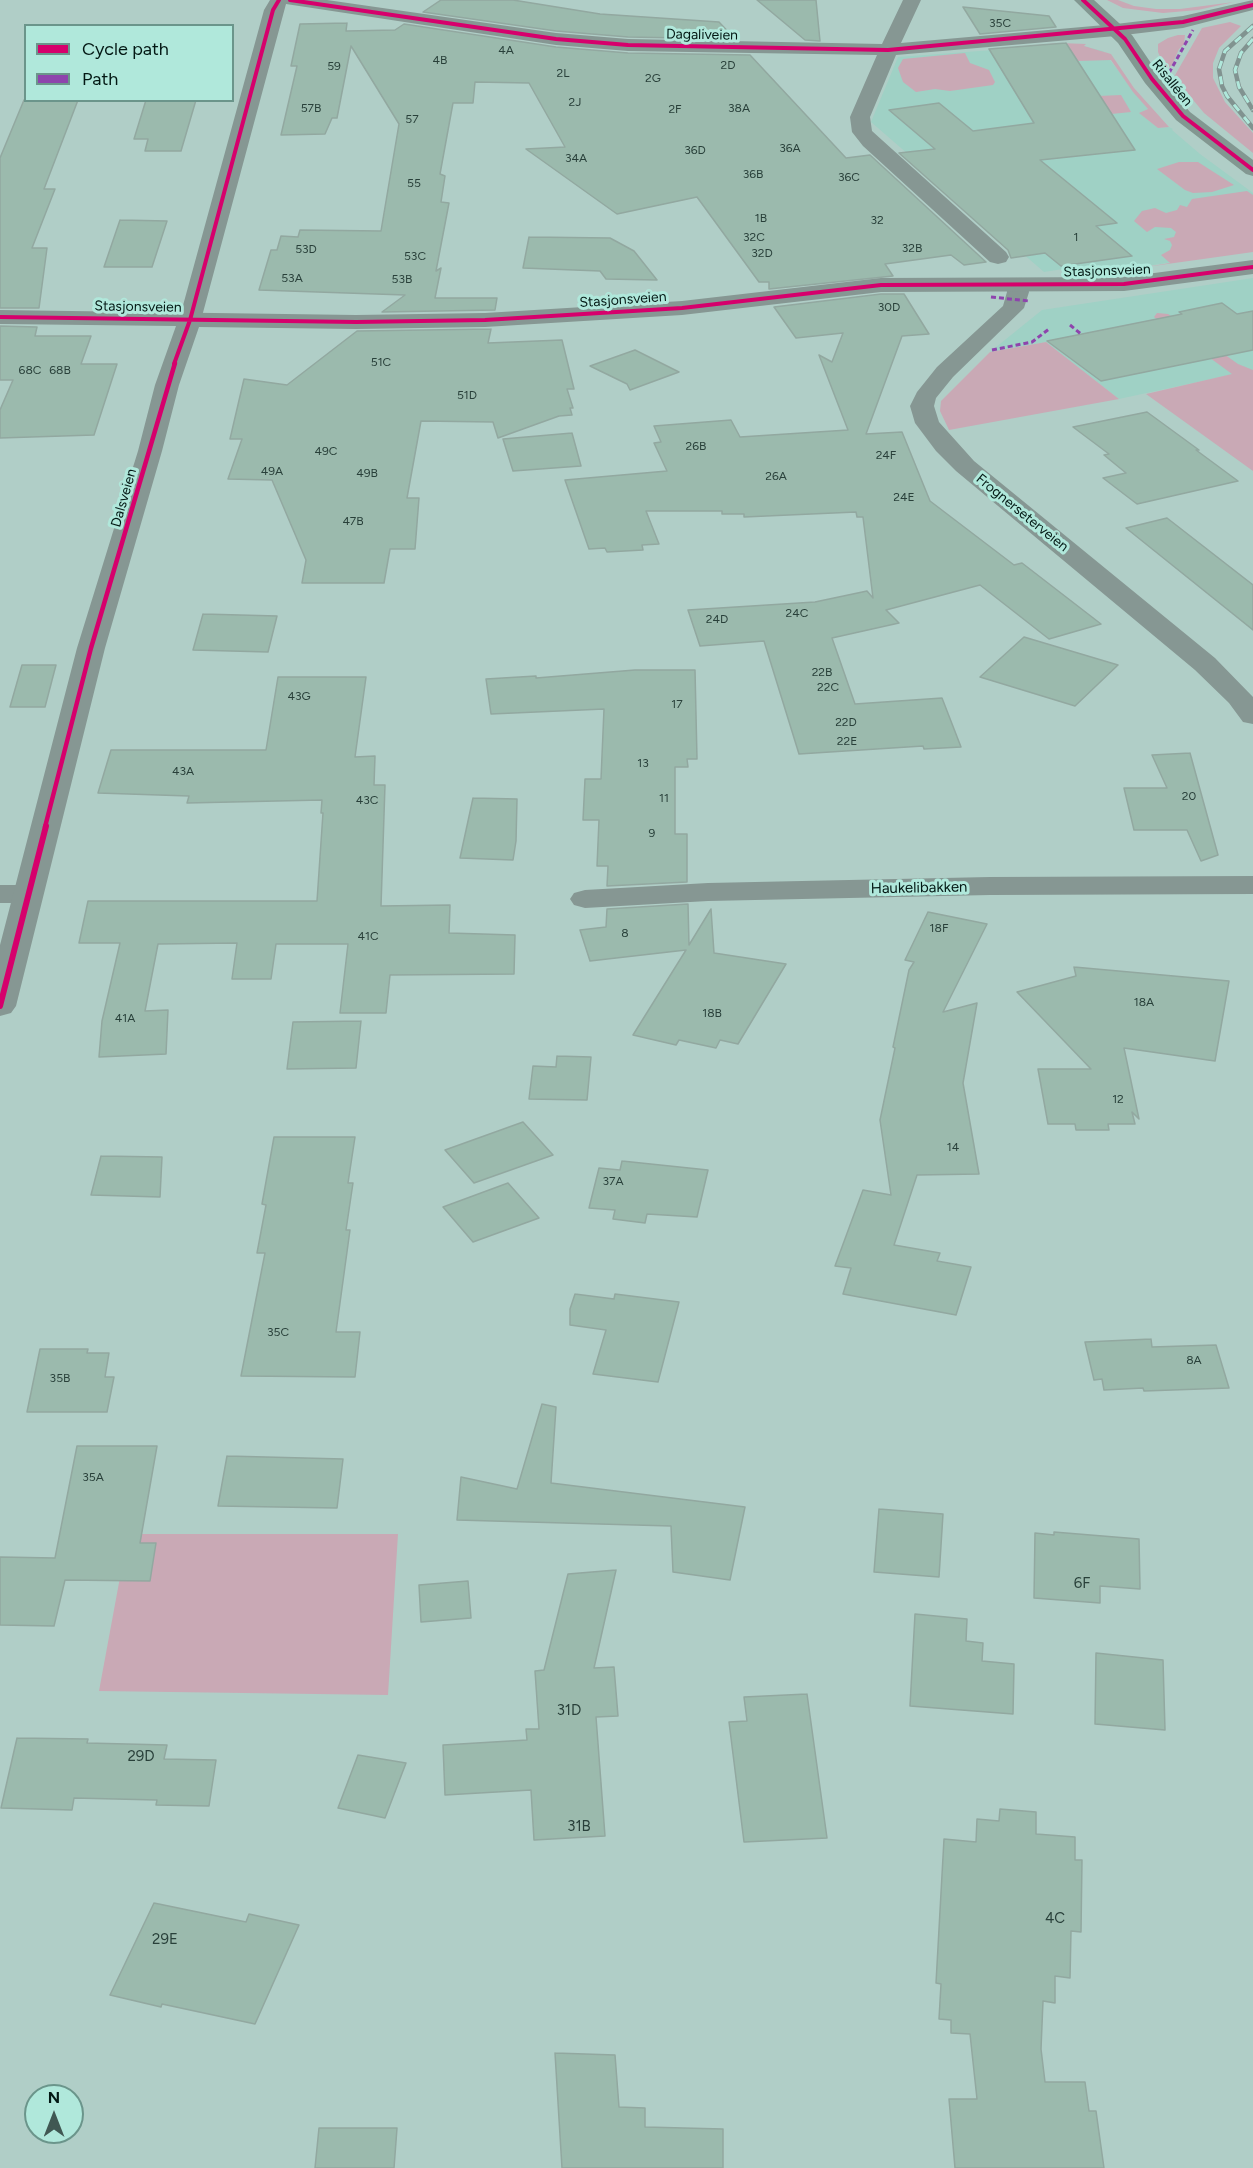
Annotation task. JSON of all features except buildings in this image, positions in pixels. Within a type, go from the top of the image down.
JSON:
[{"type":"main road","name":"Risalléen","points":[[1083,0],[1116,30],[1161,92],[1183,116],[1253,170]]},
{"type":"street","name":"Dalsveien","points":[[0,1006],[14,894],[91,648],[150,451],[167,384],[190,320],[273,10],[279,0]]},
{"type":"street","name":"Dagaliveien","points":[[290,0],[566,40],[639,45],[888,50],[1183,22],[1253,5]]},
{"type":"street","points":[[912,0],[861,113],[862,132],[870,142],[998,246]]},
{"type":"street","name":"Stasjonsveien","points":[[0,317],[375,322],[485,321],[682,308],[881,285],[1124,284],[1250,266]]},
{"type":"street","name":"Frognerseterveien","points":[[1017,285],[1017,300],[1013,308],[945,372],[925,397],[922,406],[927,423],[945,447],[965,466],[1205,664],[1239,697],[1253,716]]},
{"type":"street","name":"Haukelibakken","points":[[585,899],[720,892],[990,886],[1253,885]]},
{"type":"shaded area","points":[[1107,0],[1118,0],[1134,6],[1156,9],[1180,9],[1234,2],[1198,10],[1163,13],[1123,8]]},
{"type":"shaded area","points":[[1230,22],[1241,26],[1219,48],[1213,63],[1213,78],[1225,102],[1253,133],[1253,153],[1204,113],[1174,77],[1202,28]]},
{"type":"shaded area","points":[[1178,35],[1185,35],[1184,44],[1179,49],[1172,65],[1166,70],[1158,52],[1158,44]]},
{"type":"shaded area","points":[[1060,43],[1086,44],[1084,46],[1111,54],[1134,88],[1169,127],[1158,128],[1139,113],[1148,109],[1111,60],[1078,61],[1074,55],[997,58],[993,49]]},
{"type":"shaded area","points":[[1075,44],[1103,51],[1148,109],[1140,113],[1158,128],[1173,129],[1200,154],[1253,193],[1253,250],[1147,266],[1149,269],[1120,273],[1087,273],[1063,269],[1044,272],[871,122],[898,57]]},
{"type":"shaded area","points":[[965,53],[970,63],[989,70],[995,82],[993,85],[950,91],[935,89],[916,92],[903,82],[898,68],[903,59]]},
{"type":"shaded area","points":[[1121,95],[1131,112],[1042,121],[1029,99]]},
{"type":"shaded area","points":[[1179,162],[1198,162],[1234,185],[1212,192],[1193,193],[1185,190],[1157,169]]},
{"type":"shaded area","points":[[1247,191],[1253,195],[1253,252],[1146,267],[1170,263],[1161,255],[1170,250],[1172,245],[1170,241],[1164,239],[1174,237],[1176,232],[1171,228],[1155,227],[1147,232],[1134,221],[1142,211],[1155,208],[1166,213],[1177,210],[1180,205],[1187,207],[1192,199]]},
{"type":"shaded area","points":[[1253,278],[1253,370],[1119,399],[1046,342],[990,352],[1042,310]]},
{"type":"shaded area","points":[[1157,313],[1168,314],[1238,364],[1253,370],[1253,471],[1146,394],[1232,374],[1154,317]]},
{"type":"shaded area","points":[[1046,342],[1119,399],[949,430],[940,411],[941,401],[990,352]]},
{"type":"shaded area","points":[[128,1534],[398,1534],[388,1695],[99,1691]]},
{"type":"railway","points":[[1253,26],[1225,51],[1219,69],[1222,86],[1227,96],[1253,128]]},
{"type":"railway","points":[[1253,39],[1241,53],[1235,70],[1239,87],[1253,110]]},
{"type":"marked path","points":[[1169,73],[1193,30]]},
{"type":"marked path","points":[[991,297],[1029,301]]},
{"type":"marked path","points":[[1070,325],[1081,334]]},
{"type":"marked path","points":[[992,350],[1032,342],[1049,329]]},
{"type":"cycle path","points":[[0,1006],[91,648],[150,451],[167,385],[190,320],[273,10],[279,0]]},
{"type":"cycle path","points":[[290,0],[556,39],[628,45],[888,50],[1183,22],[1253,5]]},
{"type":"cycle path","points":[[1083,0],[1125,39],[1152,79],[1183,116],[1253,170]]},
{"type":"cycle path","points":[[0,317],[356,322],[485,320],[682,308],[881,285],[1124,284],[1253,267]]}]
